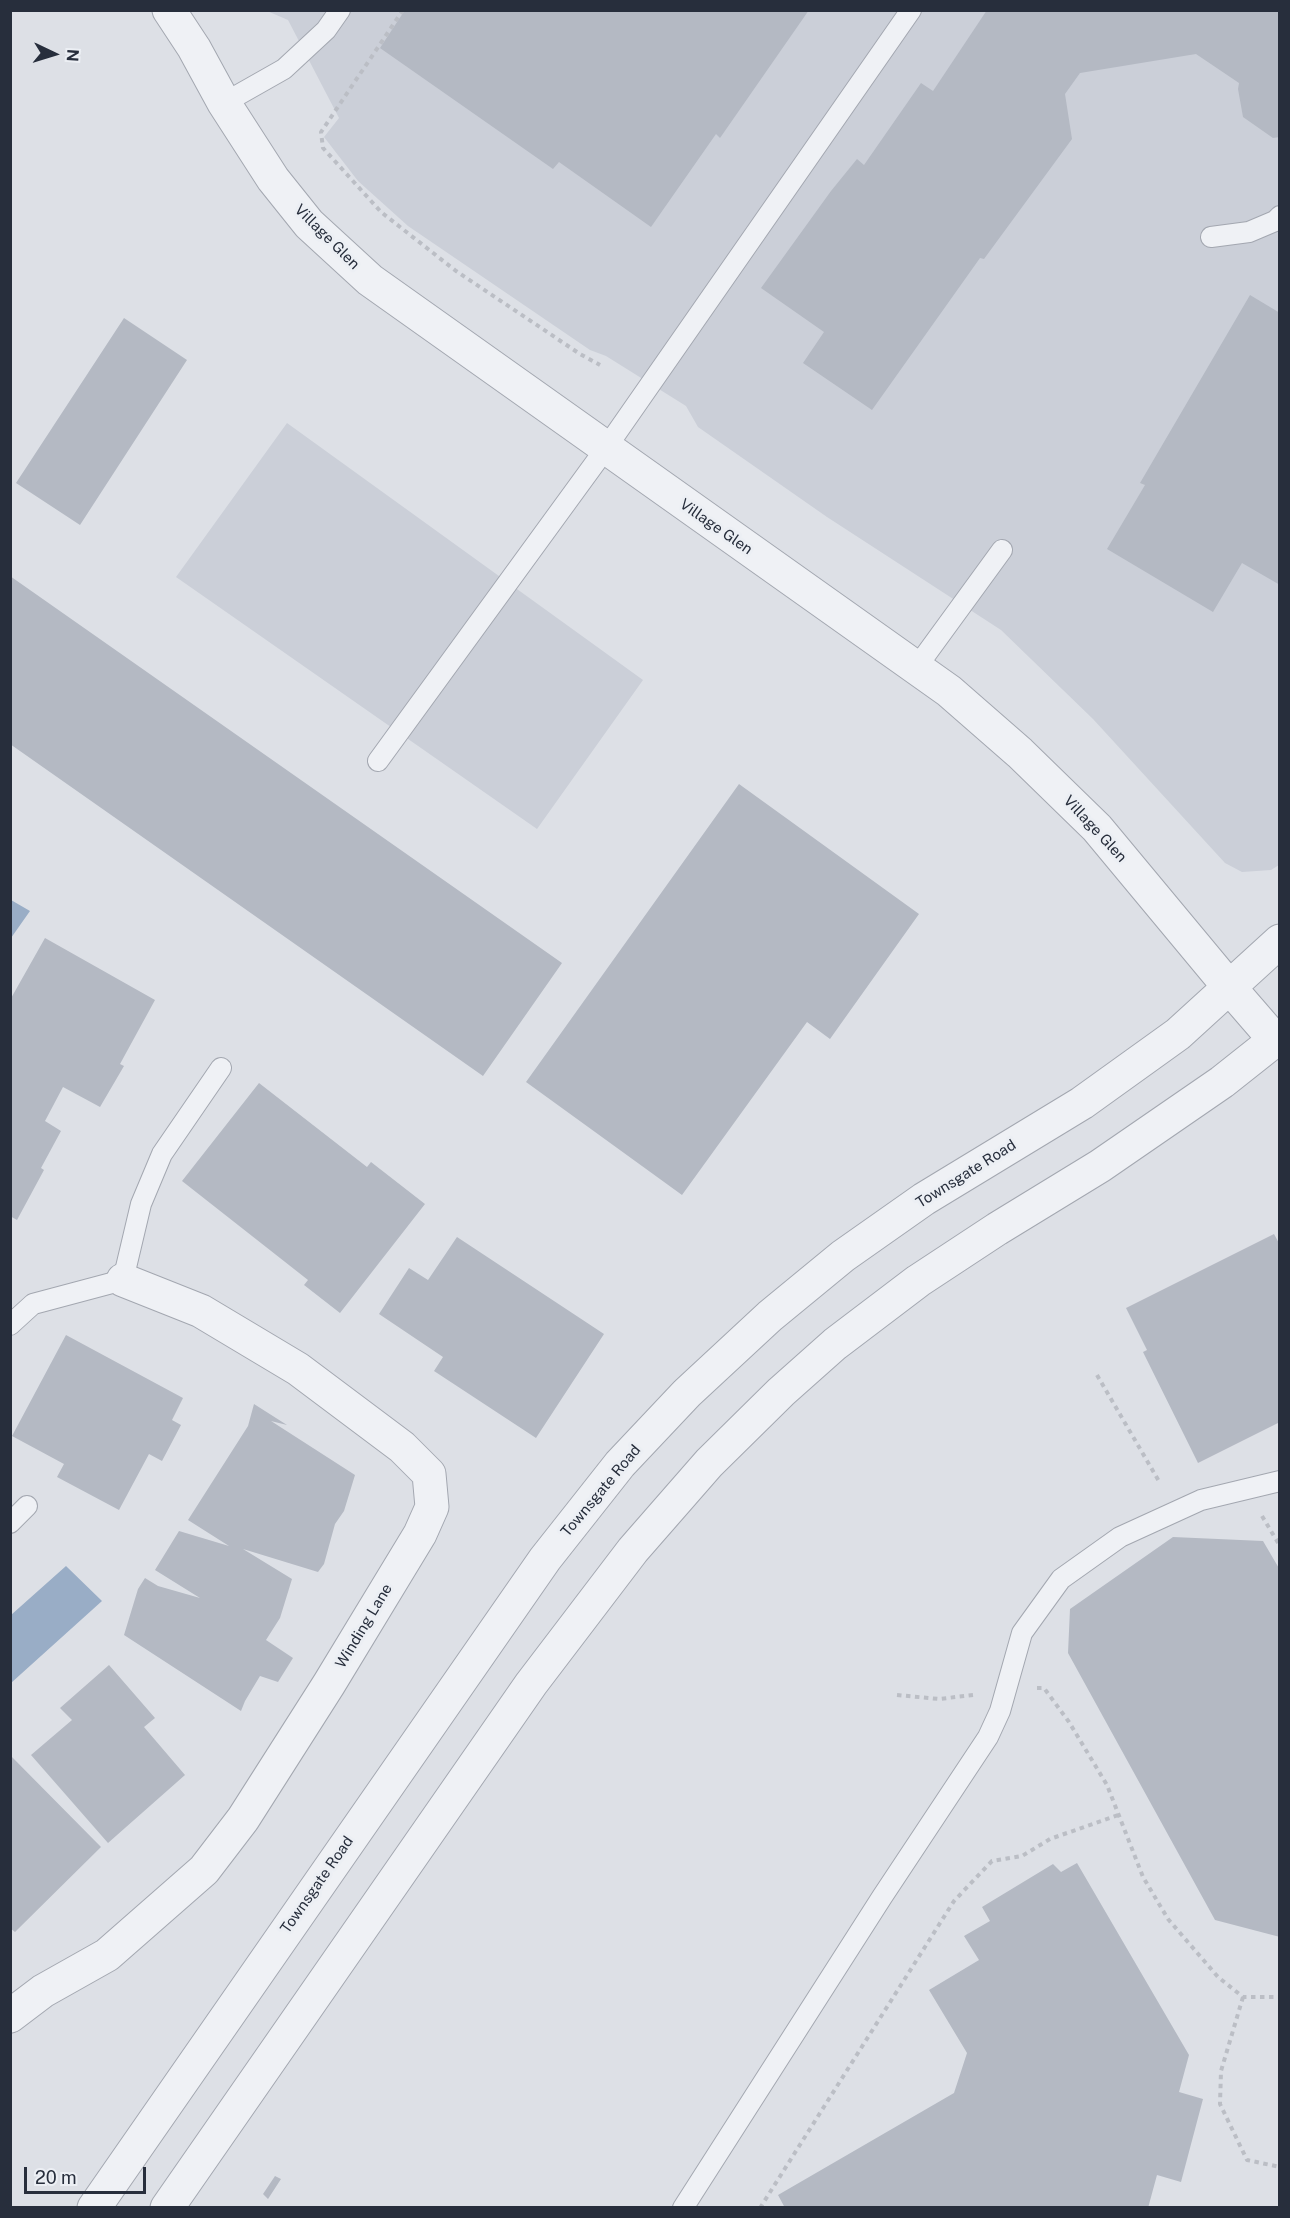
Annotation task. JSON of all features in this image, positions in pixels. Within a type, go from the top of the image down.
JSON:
[{"type":"street","name":"Village Glen","points":[[169,10],[194,48],[224,103],[273,179],[309,224],[370,280],[949,691],[1020,753],[1097,828],[1230,988],[1278,1041]]},
{"type":"street","name":"Townsgate Road","points":[[94,2208],[546,1559],[620,1464],[687,1393],[762,1324],[843,1256],[924,1199],[1082,1102],[1178,1034],[1280,941]]},
{"type":"street","points":[[167,2208],[531,1684],[633,1550],[709,1463],[781,1392],[835,1344],[909,1288],[997,1228],[1100,1166],[1278,1041]]},
{"type":"street","name":"Winding Lane","points":[[10,2016],[43,1991],[107,1955],[204,1870],[243,1819],[329,1684],[420,1534],[432,1507],[429,1474],[402,1447],[298,1369],[201,1311],[123,1280]]},
{"type":"lane","points":[[224,103],[284,69],[326,30],[340,10]]},
{"type":"lane","points":[[378,761],[606,448],[911,10]]},
{"type":"lane","points":[[1210,237],[1249,232],[1275,221],[1280,216]]},
{"type":"lane","points":[[916,668],[1002,550]]},
{"type":"lane","points":[[10,1325],[33,1304],[123,1280],[141,1204],[162,1154],[221,1068]]},
{"type":"lane","points":[[683,2208],[882,1897],[988,1737],[1000,1712],[1022,1633],[1061,1579],[1120,1538],[1201,1500],[1280,1481]]},
{"type":"lane","points":[[10,1523],[27,1506]]},
{"type":"path","points":[[403,10],[321,132],[323,148],[381,212],[447,264],[580,354],[600,365]]},
{"type":"path","points":[[1097,1375],[1160,1484]]},
{"type":"path","points":[[897,1695],[939,1699],[1006,1690],[1044,1688],[1070,1722],[1107,1785],[1143,1877],[1168,1919],[1218,1977],[1243,1997],[1280,1997]]},
{"type":"path","points":[[760,2208],[954,1901],[992,1861],[1022,1856],[1050,1839],[1118,1815]]},
{"type":"path","points":[[1243,1997],[1221,2071],[1220,2104],[1247,2160],[1280,2167]]},
{"type":"shaded area","points":[[267,11],[1279,11],[1279,865],[1271,870],[1242,872],[1225,863],[1093,719],[1001,630],[827,517],[698,427],[686,406],[606,356],[590,350],[408,226],[358,181],[324,137],[339,118],[288,20]]},
{"type":"shaded area","points":[[287,423],[643,680],[537,829],[176,577]]},
{"type":"water","points":[[11,900],[30,911],[11,938]]},
{"type":"water","points":[[66,1566],[102,1601],[11,1683],[11,1615]]},
{"type":"building","points":[[405,10],[809,10],[720,138],[716,134],[651,227],[559,162],[553,169],[380,48]]},
{"type":"building","points":[[987,10],[1280,10],[1280,137],[1273,138],[1243,117],[1239,83],[1196,54],[1080,73],[1065,94],[1072,139],[984,259],[980,258],[872,410],[803,363],[824,332],[761,288],[857,159],[864,165],[921,83],[933,91]]},
{"type":"building","points":[[1250,295],[1280,313],[1280,585],[1242,563],[1213,612],[1107,549],[1145,485],[1140,483]]},
{"type":"building","points":[[124,318],[187,360],[80,525],[16,483]]},
{"type":"building","points":[[10,576],[562,963],[483,1076],[10,744]]},
{"type":"building","points":[[739,784],[919,914],[830,1039],[807,1022],[682,1195],[526,1082]]},
{"type":"building","points":[[45,938],[155,1000],[120,1064],[124,1066],[100,1107],[63,1087],[45,1121],[61,1131],[41,1168],[44,1170],[17,1220],[10,1216],[10,1000]]},
{"type":"building","points":[[259,1083],[367,1167],[371,1162],[425,1204],[340,1313],[304,1285],[308,1280],[182,1181]]},
{"type":"building","points":[[1274,1234],[1280,1245],[1280,1422],[1198,1463],[1143,1352],[1147,1350],[1126,1308]]},
{"type":"building","points":[[457,1237],[604,1334],[536,1438],[434,1371],[443,1357],[379,1314],[409,1268],[428,1280]]},
{"type":"building","points":[[66,1335],[183,1398],[172,1420],[181,1425],[162,1461],[149,1454],[119,1510],[57,1477],[64,1464],[12,1436]]},
{"type":"building","points":[[254,1404],[287,1425],[271,1421],[355,1475],[344,1511],[335,1524],[324,1564],[318,1572],[243,1549],[292,1579],[280,1618],[266,1640],[293,1658],[278,1682],[260,1676],[241,1711],[124,1635],[138,1589],[145,1578],[158,1586],[200,1598],[155,1570],[179,1531],[229,1546],[188,1520],[248,1426]]},
{"type":"building","points":[[1173,1537],[1263,1541],[1280,1570],[1280,1937],[1215,1920],[1068,1653],[1070,1609]]},
{"type":"building","points":[[109,1665],[155,1718],[144,1727],[185,1775],[108,1843],[31,1755],[72,1720],[60,1708]]},
{"type":"building","points":[[10,1755],[101,1847],[15,1932],[10,1928]]},
{"type":"building","points":[[1077,1863],[1189,2055],[1179,2092],[1203,2099],[1181,2182],[1157,2175],[1148,2208],[785,2208],[778,2195],[954,2093],[967,2053],[929,1990],[979,1960],[964,1936],[990,1921],[982,1907],[1053,1864],[1061,1872]]},
{"type":"building","points":[[275,2176],[281,2179],[268,2199],[263,2194]]}]
